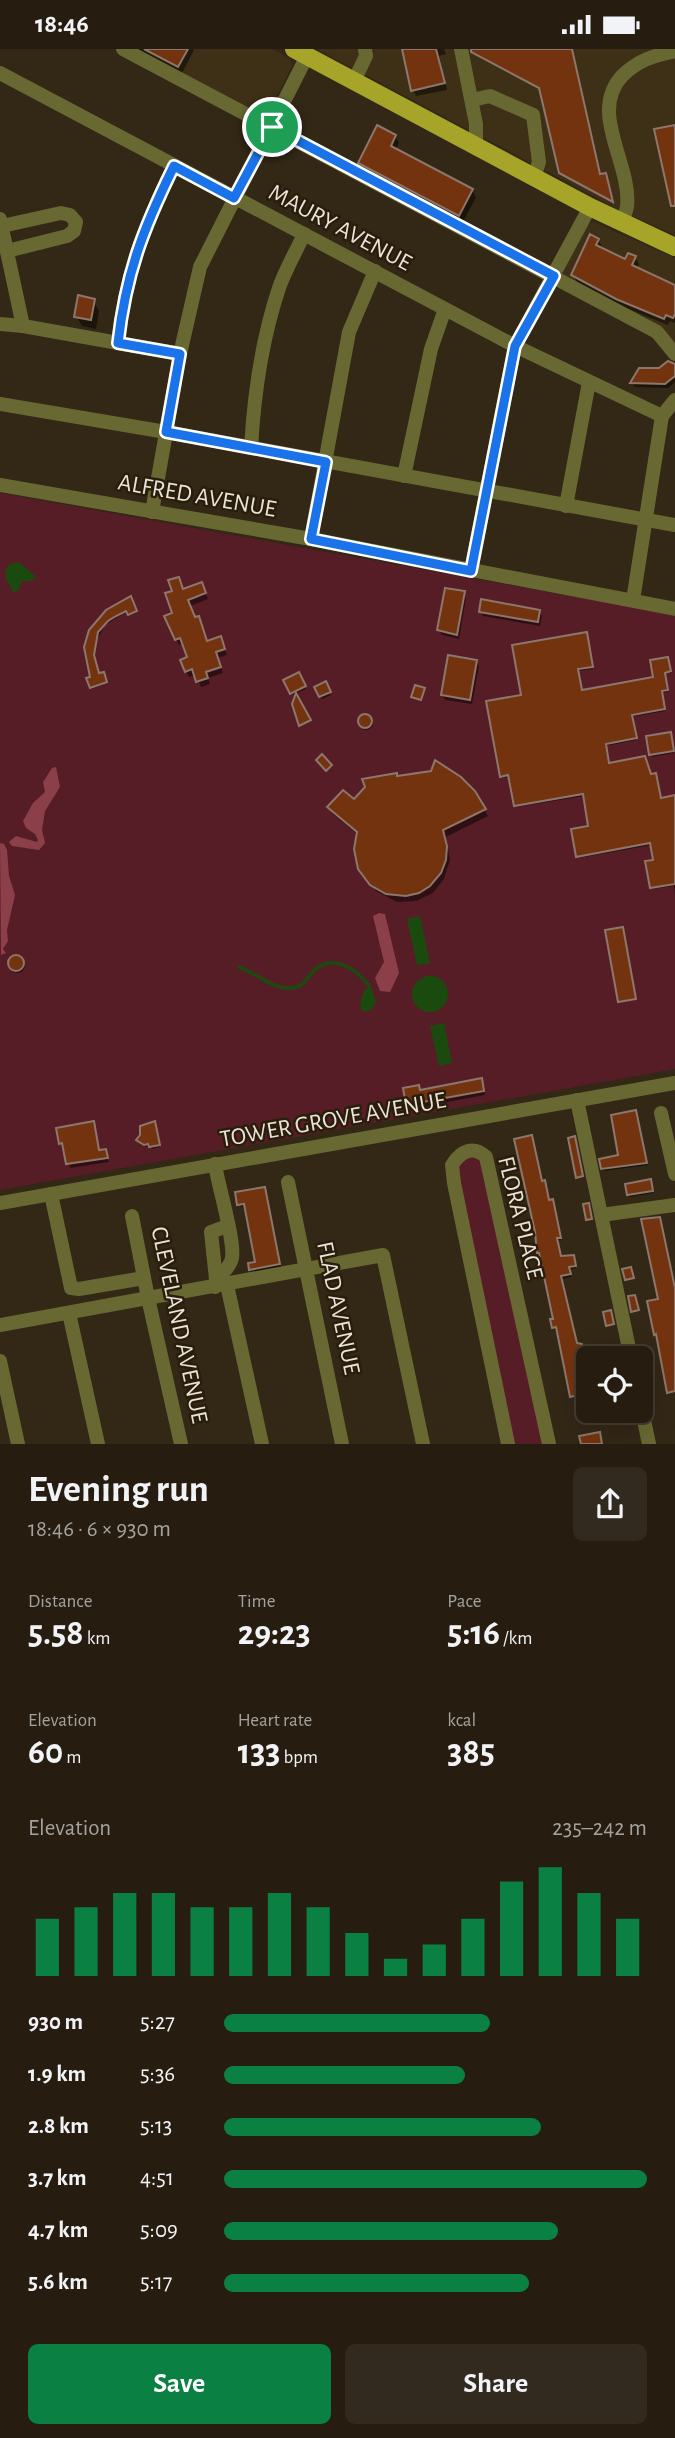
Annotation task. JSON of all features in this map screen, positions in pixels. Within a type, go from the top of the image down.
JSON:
[{"type":"main road","points":[[300,53],[590,207],[675,247]]},
{"type":"street","points":[[123,49],[657,332],[675,354]]},
{"type":"street","points":[[354,81],[366,56],[365,49]]},
{"type":"street","points":[[461,49],[476,124],[475,147]]},
{"type":"street","points":[[622,222],[627,206],[625,185],[609,119],[611,95],[618,81],[632,66],[675,51]]},
{"type":"street","points":[[152,512],[180,354],[200,267],[272,127],[300,53]]},
{"type":"street","name":"MAURY AVENUE","points":[[0,73],[515,346],[662,416]]},
{"type":"street","points":[[472,100],[490,96],[533,115],[539,162],[534,177]]},
{"type":"street","points":[[118,343],[130,272],[148,220],[174,166]]},
{"type":"street","points":[[471,571],[515,346],[590,207]]},
{"type":"street","points":[[7,250],[67,236],[74,231],[76,222],[71,215],[61,213],[1,223],[23,326]]},
{"type":"street","points":[[251,448],[253,410],[264,349],[280,287],[304,235]]},
{"type":"street","points":[[311,539],[349,332],[375,271]]},
{"type":"street","points":[[404,476],[431,349],[445,309]]},
{"type":"street","points":[[0,324],[180,354]]},
{"type":"street","points":[[566,506],[589,381]]},
{"type":"street","points":[[634,600],[662,416],[675,400]]},
{"type":"street","points":[[0,404],[675,525]]},
{"type":"street","name":"ALFRED AVENUE","points":[[0,485],[311,539],[675,609]]},
{"type":"street","name":"TOWER GROVE AVENUE","points":[[0,1203],[675,1083]]},
{"type":"street","points":[[577,1100],[628,1346]]},
{"type":"street","points":[[661,1112],[675,1174]]},
{"type":"street","name":"FLORA PLACE","points":[[508,1444],[454,1183],[452,1165],[464,1151],[471,1150],[480,1151],[486,1157],[549,1444]]},
{"type":"street","points":[[215,1164],[232,1256],[231,1263],[219,1283],[262,1444]]},
{"type":"street","name":"FLAD AVENUE","points":[[288,1182],[342,1444]]},
{"type":"street","points":[[51,1194],[71,1288],[79,1290],[144,1278]]},
{"type":"street","points":[[601,1215],[675,1205]]},
{"type":"street","name":"CLEVELAND AVENUE","points":[[132,1216],[181,1444]]},
{"type":"street","points":[[0,1325],[383,1255],[423,1444]]},
{"type":"street","points":[[69,1313],[97,1444]]},
{"type":"street","points":[[0,1361],[18,1444]]},
{"type":"street","points":[[645,1423],[649,1444]]},
{"type":"shaded area","points":[[131,49],[272,49],[290,59],[293,64],[265,119]]},
{"type":"shaded area","points":[[317,49],[675,49],[675,235],[617,209]]},
{"type":"shaded area","points":[[593,222],[675,258],[675,348],[561,275],[589,224]]},
{"type":"shaded area","points":[[0,493],[675,615],[675,1069],[0,1190]]},
{"type":"shaded area","points":[[19,562],[36,577],[31,581],[22,581],[14,593],[6,579],[5,571],[10,564]]},
{"type":"shaded area","points":[[56,767],[60,787],[45,811],[42,830],[45,843],[39,850],[12,846],[9,842],[16,836],[37,842],[35,834],[26,828],[23,821],[33,803],[45,792],[43,782],[52,768]]},
{"type":"shaded area","points":[[0,843],[4,844],[7,850],[9,876],[15,895],[7,930],[8,941],[3,949],[6,953],[1,955]]},
{"type":"shaded area","points":[[385,914],[399,973],[390,992],[380,991],[375,978],[384,962],[373,916]]},
{"type":"shaded area","points":[[420,916],[430,963],[417,965],[407,919]]},
{"type":"shaded area","points":[[430,976],[443,981],[448,994],[443,1007],[430,1012],[417,1007],[412,994],[417,981]]},
{"type":"shaded area","points":[[371,986],[376,1003],[371,1010],[365,1012],[361,1009],[361,999],[366,989]]},
{"type":"shaded area","points":[[444,1023],[452,1063],[439,1066],[430,1026]]},
{"type":"shaded area","points":[[480,1151],[549,1444],[508,1444],[454,1183],[457,1157]]},
{"type":"building","points":[[144,49],[188,49],[178,67]]},
{"type":"building","points":[[402,49],[436,49],[445,83],[411,91]]},
{"type":"building","points":[[471,49],[572,49],[600,174],[606,173],[613,202],[559,173],[539,88],[471,52]]},
{"type":"building","points":[[377,125],[396,135],[391,146],[473,189],[459,216],[358,163]]},
{"type":"building","points":[[675,125],[675,206],[671,206],[654,129]]},
{"type":"building","points":[[590,234],[599,239],[596,245],[625,259],[628,253],[636,256],[632,265],[675,285],[673,318],[666,315],[664,319],[616,299],[571,275]]},
{"type":"building","points":[[78,295],[95,299],[91,320],[74,317]]},
{"type":"building","points":[[668,361],[675,364],[675,376],[665,384],[630,383],[639,368],[659,368]]},
{"type":"building","points":[[179,577],[183,589],[202,582],[206,593],[188,600],[195,617],[199,616],[207,641],[221,636],[225,649],[216,652],[221,667],[206,672],[208,678],[196,682],[192,669],[185,672],[180,660],[187,657],[180,638],[175,640],[164,616],[172,613],[165,593],[172,591],[168,580]]},
{"type":"building","points":[[445,588],[465,591],[457,635],[437,630]]},
{"type":"building","points":[[131,596],[137,611],[128,615],[126,611],[116,616],[98,632],[94,655],[99,673],[104,672],[107,682],[90,688],[86,678],[90,677],[84,647],[89,630],[106,610]]},
{"type":"building","points":[[481,599],[540,610],[538,622],[479,612]]},
{"type":"building","points":[[587,632],[593,667],[578,669],[582,690],[653,677],[650,660],[668,657],[671,671],[665,673],[668,690],[662,691],[665,709],[632,715],[637,738],[606,744],[609,763],[645,756],[651,774],[656,773],[661,798],[675,795],[675,884],[650,888],[645,861],[653,860],[650,843],[576,857],[571,829],[588,826],[583,794],[514,806],[508,775],[500,777],[486,701],[521,695],[512,645]]},
{"type":"building","points":[[448,655],[477,660],[470,700],[441,695]]},
{"type":"building","points":[[299,672],[306,686],[290,694],[283,680]]},
{"type":"building","points":[[326,681],[331,692],[319,697],[314,687]]},
{"type":"building","points":[[415,685],[425,688],[421,700],[411,697]]},
{"type":"building","points":[[296,693],[311,720],[299,726],[292,704]]},
{"type":"building","points":[[362,714],[368,714],[372,721],[368,728],[362,728],[358,724],[358,718]]},
{"type":"building","points":[[671,732],[674,751],[649,755],[646,736]]},
{"type":"building","points":[[322,754],[332,765],[326,771],[316,760]]},
{"type":"building","points":[[435,760],[461,777],[475,791],[486,809],[443,830],[447,846],[446,860],[441,873],[430,886],[419,893],[406,896],[386,894],[370,885],[358,869],[354,849],[357,832],[327,807],[343,790],[354,799],[365,787],[362,779],[431,771]]},
{"type":"building","points":[[623,927],[636,999],[618,1002],[605,930]]},
{"type":"building","points":[[13,955],[19,955],[24,963],[22,969],[13,971],[8,966],[8,960]]},
{"type":"building","points":[[482,1078],[484,1091],[406,1105],[403,1088],[419,1085],[420,1090]]},
{"type":"building","points":[[636,1110],[647,1163],[601,1169],[599,1159],[618,1155],[611,1115]]},
{"type":"building","points":[[94,1121],[99,1150],[106,1149],[108,1158],[66,1164],[56,1128]]},
{"type":"building","points":[[155,1121],[160,1145],[149,1147],[148,1144],[144,1145],[136,1140],[140,1135],[140,1126]]},
{"type":"building","points":[[532,1135],[542,1181],[545,1180],[549,1200],[553,1199],[561,1238],[557,1238],[561,1256],[574,1255],[576,1266],[569,1267],[571,1274],[561,1276],[577,1343],[582,1346],[576,1346],[576,1396],[570,1397],[556,1327],[552,1328],[550,1319],[553,1319],[514,1139]]},
{"type":"building","points":[[575,1136],[583,1176],[576,1178],[568,1138]]},
{"type":"building","points":[[651,1179],[653,1191],[627,1195],[625,1184]]},
{"type":"building","points":[[265,1187],[280,1264],[249,1270],[248,1263],[255,1262],[244,1204],[237,1205],[235,1192]]},
{"type":"building","points":[[589,1203],[592,1219],[586,1220],[583,1204]]},
{"type":"building","points":[[660,1217],[675,1288],[675,1391],[667,1393],[647,1301],[658,1299],[641,1219]]},
{"type":"building","points":[[631,1267],[634,1278],[625,1280],[622,1269]]},
{"type":"building","points":[[635,1295],[639,1310],[631,1312],[628,1296]]},
{"type":"building","points":[[611,1310],[614,1324],[606,1326],[603,1312]]},
{"type":"building","points":[[600,1432],[602,1444],[581,1444],[579,1436]]},
{"type":"waterway","points":[[239,967],[271,983],[291,988],[303,984],[324,964],[339,964],[353,970],[369,986]]},
{"type":"route","points":[[272,127],[554,276],[515,346],[471,571],[311,539],[326,462],[166,432],[180,354],[118,343],[130,272],[148,220],[174,166],[234,198],[272,127]]}]
